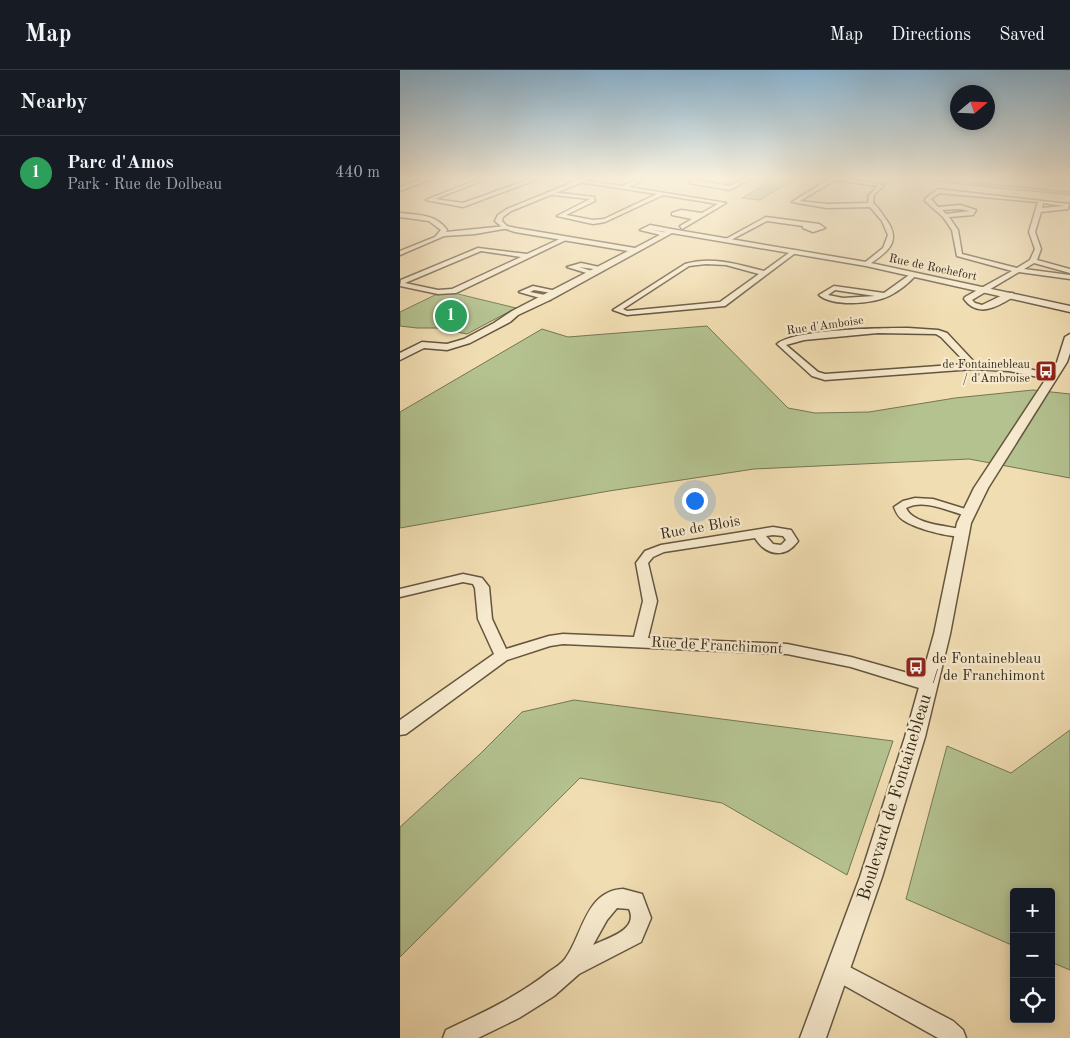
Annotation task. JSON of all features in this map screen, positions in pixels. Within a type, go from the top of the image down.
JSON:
[{"type":"street","points":[[441,224],[444,230],[442,234]]},
{"type":"street","points":[[502,224],[506,228]]},
{"type":"street","points":[[682,227],[687,224]]},
{"type":"street","points":[[727,240],[756,224]]},
{"type":"street","points":[[806,224],[812,225]]},
{"type":"street","points":[[866,264],[887,248],[891,238],[889,224]]},
{"type":"street","points":[[951,224],[955,230],[959,255],[1057,277],[1070,277]]},
{"type":"street","points":[[984,289],[1034,261],[1038,249],[1032,232],[1034,224]]},
{"type":"street","points":[[401,252],[434,240],[442,234],[506,228],[635,250]]},
{"type":"street","name":"Rue de Rochefort","points":[[635,250],[668,232],[727,240],[866,264],[1070,309]]},
{"type":"street","points":[[528,256],[480,249],[403,281],[400,284],[438,292],[453,291],[528,256],[564,239]]},
{"type":"street","points":[[402,356],[423,350],[448,352],[460,347],[467,341],[529,310],[557,292],[635,250]]},
{"type":"street","points":[[765,273],[708,262],[695,262],[687,265],[617,310],[627,313],[722,304],[765,273],[795,251]]},
{"type":"street","points":[[1034,261],[1070,271]]},
{"type":"street","points":[[593,273],[570,267],[581,265],[601,268]]},
{"type":"street","points":[[884,296],[834,288],[822,295],[829,299],[838,300],[867,299],[884,296],[914,274]]},
{"type":"street","points":[[547,298],[523,292],[533,288],[557,292]]},
{"type":"street","name":"Rue de Rochefort","points":[[984,289],[968,299],[974,306],[993,306],[1010,295]]},
{"type":"street","points":[[629,302],[666,310]]},
{"type":"street","name":"Rue d'Amboise","points":[[974,366],[944,335],[938,332],[873,331],[844,333],[798,338],[781,344],[815,374],[825,377],[974,366],[1009,368],[1053,377]]},
{"type":"street","name":"Boulevard de Fontainebleau","points":[[813,1038],[838,971],[896,797],[929,685],[943,627],[960,533],[981,488],[1053,377],[1068,349]]},
{"type":"street","points":[[960,533],[911,521],[904,516],[900,508],[904,504],[926,501],[968,513]]},
{"type":"street","name":"Rue de Blois","points":[[640,641],[650,601],[642,563],[646,556],[661,549],[759,533]]},
{"type":"street","points":[[400,593],[463,578],[477,581],[482,586],[485,619],[502,656]]},
{"type":"street","name":"Rue de Franchimont","points":[[400,729],[502,656],[563,638],[803,651],[851,662],[929,685]]},
{"type":"street","points":[[454,1038],[511,1010],[546,988],[572,967]]},
{"type":"street","points":[[838,971],[945,1029],[955,1038]]},
{"type":"green space","points":[[454,293],[516,308],[467,334],[436,328],[400,326],[400,312],[435,295]]},
{"type":"green space","points":[[707,326],[788,408],[815,413],[869,412],[955,398],[1033,390],[1070,394],[1070,478],[969,459],[754,469],[609,491],[400,528],[400,412],[542,329],[568,337]]},
{"type":"green space","points":[[574,700],[893,741],[847,875],[722,803],[580,778],[400,957],[400,827],[480,754],[522,712]]},
{"type":"green space","points":[[1070,730],[1070,970],[1055,964],[1055,888],[1010,888],[1010,944],[906,899],[947,746],[1011,773]]},
{"type":"place","name":"Parc d'Amos","points":[[451,316]]},
{"type":"place","name":"de Fontainebleau / d'Ambroise","points":[[1046,371]]},
{"type":"place","name":"de Fontainebleau / de Franchimont","points":[[916,667]]}]
